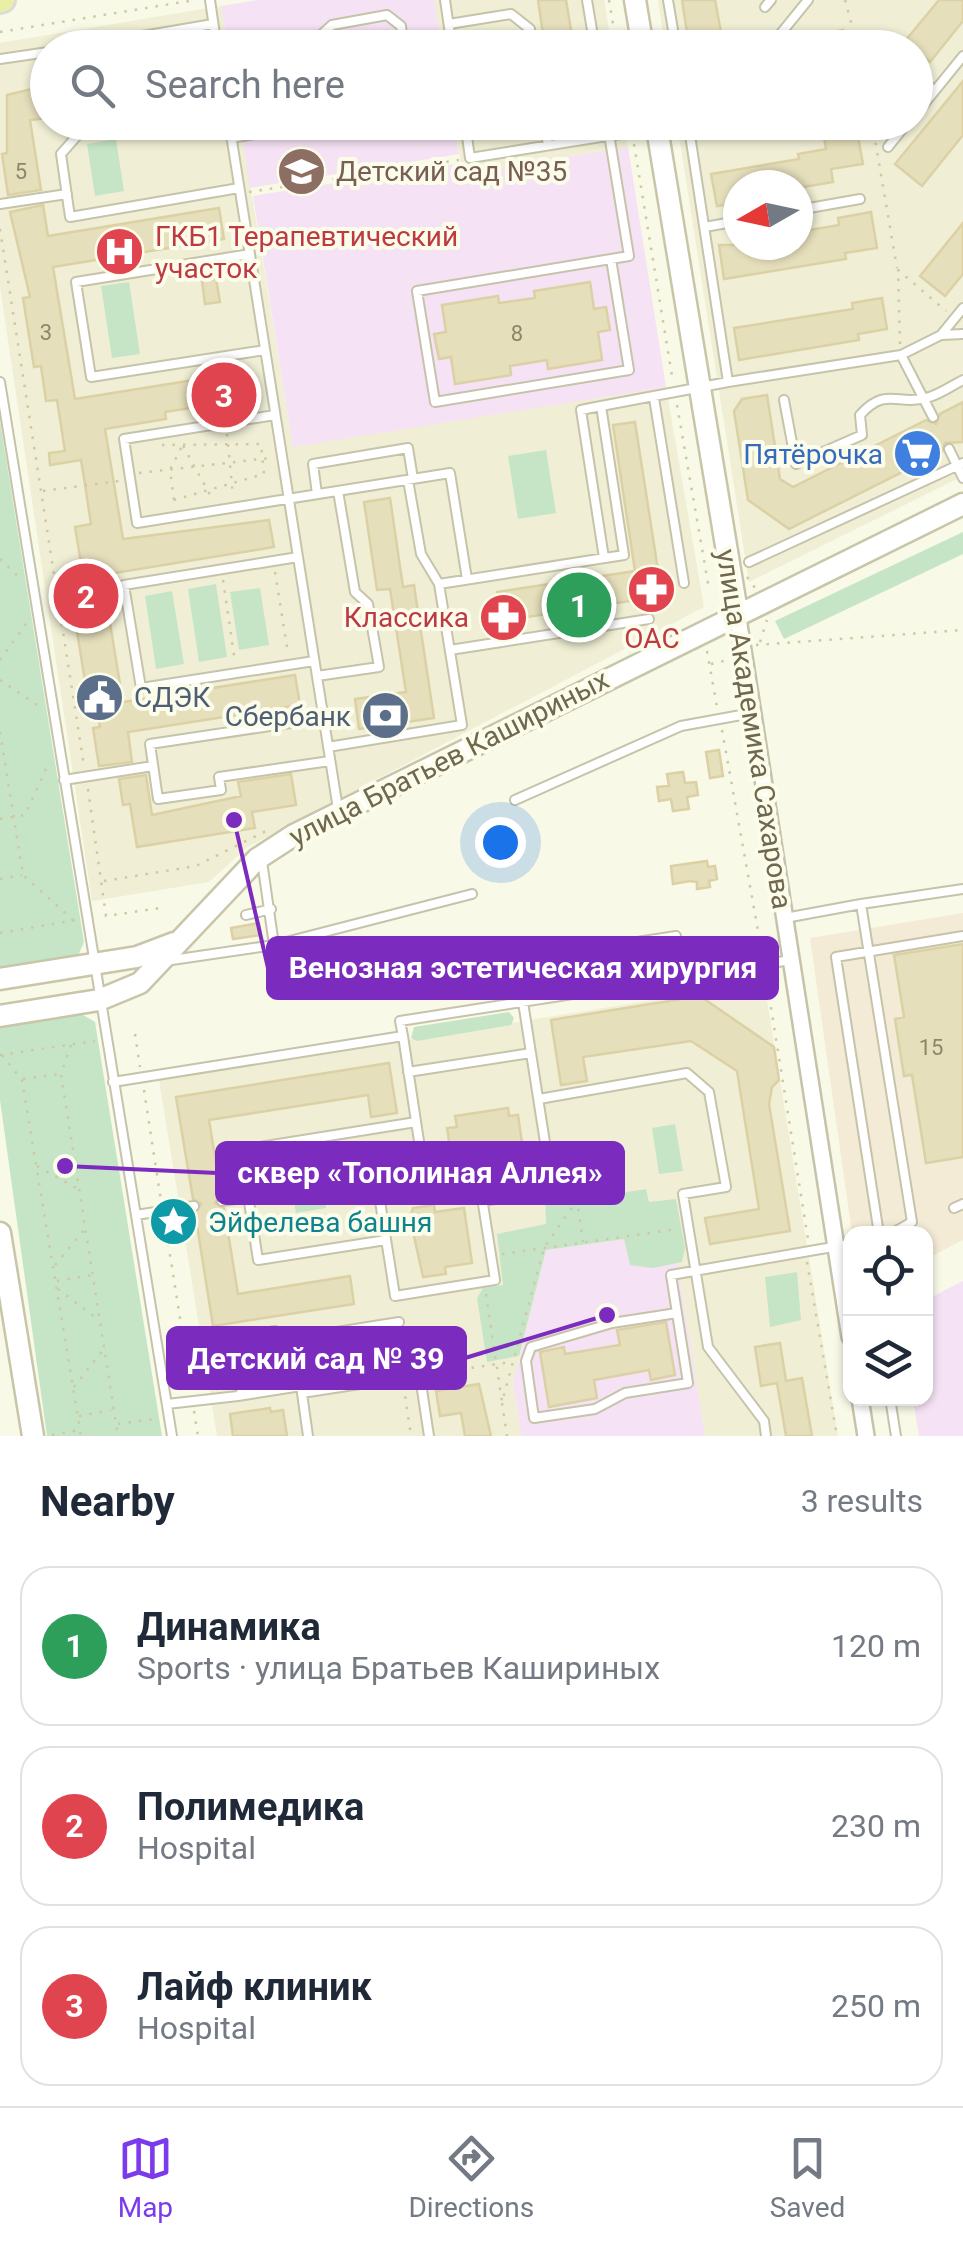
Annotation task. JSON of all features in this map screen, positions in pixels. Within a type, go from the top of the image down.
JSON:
[{"type":"main road","points":[[635,0],[640,30]]},
{"type":"main road","name":"улица Академика Сахарова","points":[[658,140],[698,391],[741,579],[737,612]]},
{"type":"main road","name":"улица Братьев Кашириных","points":[[0,1016],[98,1000],[140,983],[261,856],[338,812],[737,612],[963,504]]},
{"type":"main road","name":"улица Братьев Кашириных","points":[[0,979],[149,953],[185,937]]},
{"type":"main road","points":[[0,1233],[9,1349],[33,1436]]},
{"type":"street","name":"улица Академика Сахарова","points":[[737,612],[791,960],[843,1240]]},
{"type":"street","points":[[861,1406],[866,1436]]},
{"type":"lane","points":[[210,0],[214,30]]},
{"type":"lane","points":[[445,0],[449,30]]},
{"type":"lane","points":[[587,0],[592,30]]},
{"type":"lane","points":[[668,0],[673,30]]},
{"type":"lane","points":[[784,30],[808,0]]},
{"type":"lane","points":[[448,24],[512,14],[530,30]]},
{"type":"lane","points":[[326,30],[332,24],[387,15],[402,30]]},
{"type":"lane","points":[[178,30],[213,24]]},
{"type":"lane","points":[[0,60],[30,55]]},
{"type":"lane","points":[[934,90],[963,56]]},
{"type":"lane","points":[[73,140],[60,154],[70,217],[240,191]]},
{"type":"lane","points":[[231,140],[338,812]]},
{"type":"lane","points":[[467,140],[470,158],[578,140]]},
{"type":"lane","points":[[547,140],[548,145]]},
{"type":"lane","points":[[610,140],[628,256],[416,290],[435,402],[630,370],[611,259]]},
{"type":"lane","points":[[691,140],[728,382]]},
{"type":"lane","points":[[888,148],[894,140]]},
{"type":"lane","points":[[0,204],[67,194]]},
{"type":"lane","points":[[813,207],[860,199]]},
{"type":"lane","points":[[705,227],[723,224]]},
{"type":"lane","points":[[250,254],[76,282],[91,378],[265,350]]},
{"type":"lane","points":[[942,335],[963,308]]},
{"type":"lane","points":[[604,558],[581,410],[901,355],[942,335],[963,334]]},
{"type":"lane","points":[[901,355],[933,417]]},
{"type":"lane","points":[[784,400],[796,464],[862,435],[860,416],[869,405],[887,396],[924,399],[963,380]]},
{"type":"lane","points":[[0,382],[172,1436]]},
{"type":"lane","points":[[654,398],[684,583]]},
{"type":"lane","points":[[439,584],[624,554],[601,406]]},
{"type":"lane","points":[[275,415],[124,439],[137,523],[450,473],[468,580]]},
{"type":"lane","points":[[317,494],[313,464],[408,448],[421,554],[439,584],[462,726],[328,747]]},
{"type":"lane","points":[[950,449],[963,478]]},
{"type":"lane","points":[[749,562],[960,465]]},
{"type":"lane","points":[[317,676],[379,667],[368,604],[355,592],[338,491]]},
{"type":"lane","points":[[298,557],[124,585],[140,688],[314,661]]},
{"type":"lane","points":[[450,650],[649,618]]},
{"type":"lane","points":[[515,800],[681,726],[752,713]]},
{"type":"lane","points":[[323,718],[150,744],[158,799],[221,790],[219,778],[330,761]]},
{"type":"lane","points":[[64,780],[153,766]]},
{"type":"lane","points":[[261,856],[274,946]]},
{"type":"lane","points":[[784,918],[963,889]]},
{"type":"lane","points":[[161,962],[274,946],[472,894]]},
{"type":"lane","points":[[861,904],[912,1222],[905,1226]]},
{"type":"lane","points":[[246,915],[271,910]]},
{"type":"lane","points":[[304,993],[676,936]]},
{"type":"lane","points":[[878,1226],[836,957],[963,936]]},
{"type":"lane","points":[[535,960],[542,999]]},
{"type":"lane","points":[[426,1187],[400,1022],[791,960]]},
{"type":"lane","points":[[483,1201],[553,1190],[523,1002]]},
{"type":"lane","points":[[113,1082],[403,1036]]},
{"type":"lane","points":[[408,1072],[531,1053]]},
{"type":"lane","points":[[538,1099],[687,1074],[709,1092],[726,1188],[683,1194],[708,1347],[764,1421],[766,1436]]},
{"type":"lane","points":[[386,1240],[258,1260],[241,1150],[416,1122]]},
{"type":"lane","points":[[480,1179],[495,1280],[395,1296],[378,1195],[549,1168]]},
{"type":"lane","points":[[222,1202],[248,1197]]},
{"type":"lane","points":[[136,1216],[194,1206]]},
{"type":"lane","points":[[677,1314],[612,1322],[530,1347],[526,1360],[534,1418],[594,1409],[625,1393],[688,1383],[677,1314],[670,1275],[843,1245]]},
{"type":"lane","points":[[238,1396],[292,1339],[396,1322]]},
{"type":"lane","points":[[243,1368],[238,1338],[275,1331],[288,1344]]},
{"type":"lane","points":[[420,1373],[429,1436]]},
{"type":"lane","points":[[302,1394],[360,1384]]},
{"type":"lane","points":[[167,1404],[302,1386],[308,1436]]},
{"type":"lane","points":[[891,1406],[896,1436]]},
{"type":"path","points":[[0,32],[195,0]]},
{"type":"path","points":[[609,0],[614,30]]},
{"type":"path","points":[[845,0],[853,30]]},
{"type":"path","points":[[633,140],[708,583],[741,579]]},
{"type":"path","points":[[875,140],[898,270],[901,355]]},
{"type":"path","points":[[240,191],[470,158]]},
{"type":"path","points":[[860,199],[884,194]]},
{"type":"path","points":[[0,229],[106,916],[160,908]]},
{"type":"path","points":[[898,270],[954,319]]},
{"type":"path","points":[[226,423],[234,507]]},
{"type":"path","points":[[178,430],[182,445],[218,510]]},
{"type":"path","points":[[163,445],[261,444],[264,474],[174,500],[170,470],[182,445]]},
{"type":"path","points":[[41,491],[282,456]]},
{"type":"path","points":[[0,559],[21,579]]},
{"type":"path","points":[[273,561],[290,664]]},
{"type":"path","points":[[221,569],[237,673]]},
{"type":"path","points":[[0,660],[28,621]]},
{"type":"path","points":[[710,664],[744,656],[760,642],[963,630]]},
{"type":"path","points":[[697,632],[710,664],[764,964],[809,1238],[805,1252],[837,1436]]},
{"type":"path","points":[[0,680],[42,708]]},
{"type":"path","points":[[0,735],[24,875],[75,921],[0,933]]},
{"type":"path","points":[[0,819],[25,815],[50,760]]},
{"type":"path","points":[[102,882],[196,866],[266,832]]},
{"type":"path","points":[[0,879],[24,875]]},
{"type":"path","points":[[135,1034],[198,1436]]},
{"type":"path","points":[[1,1055],[95,1041]]},
{"type":"path","points":[[71,1045],[61,1074],[118,1436]]},
{"type":"path","points":[[1,1055],[22,1080],[81,1436]]},
{"type":"path","points":[[22,1080],[61,1074]]},
{"type":"path","points":[[36,1165],[80,1190]]},
{"type":"path","points":[[502,1402],[544,1248],[577,1200],[583,1242]]},
{"type":"path","points":[[491,1255],[689,1227]]},
{"type":"path","points":[[53,1267],[86,1228]]},
{"type":"path","points":[[56,1282],[93,1275]]},
{"type":"path","points":[[484,1282],[507,1436]]},
{"type":"path","points":[[56,1288],[100,1322]]},
{"type":"path","points":[[396,1322],[411,1436]]},
{"type":"path","points":[[73,1388],[104,1349]]},
{"type":"path","points":[[263,1370],[400,1350]]},
{"type":"path","points":[[420,1373],[513,1362]]},
{"type":"path","points":[[78,1416],[114,1410]]},
{"type":"path","points":[[116,1424],[155,1418]]},
{"type":"path","points":[[49,1436],[80,1430]]},
{"type":"shaded area","points":[[257,0],[434,0],[439,30],[225,30],[221,6]]},
{"type":"shaded area","points":[[434,0],[604,0],[609,30],[439,30]]},
{"type":"shaded area","points":[[658,0],[963,0],[963,476],[749,582],[680,140],[933,140],[933,30],[662,30]]},
{"type":"shaded area","points":[[221,6],[225,30],[78,30]]},
{"type":"shaded area","points":[[30,38],[30,140],[243,140],[293,446],[666,387],[704,607],[246,848],[209,882],[92,901],[0,287],[0,43]]},
{"type":"shaded area","points":[[116,140],[124,191],[95,196],[87,144]]},
{"type":"shaded area","name":"Детский сад №35","points":[[243,140],[457,140],[459,154],[250,188]]},
{"type":"shaded area","points":[[457,140],[627,140],[628,147],[463,173]]},
{"type":"shaded area","points":[[628,147],[666,387],[293,447],[253,196],[461,163],[464,173]]},
{"type":"shaded area","points":[[129,282],[140,354],[112,358],[101,286]]},
{"type":"shaded area","points":[[0,421],[84,942],[77,958],[0,969]]},
{"type":"shaded area","points":[[546,450],[556,513],[518,519],[508,456]]},
{"type":"shaded area","points":[[963,532],[963,554],[784,639],[775,621]]},
{"type":"shaded area","points":[[216,584],[227,657],[199,662],[188,589]]},
{"type":"shaded area","points":[[260,588],[269,645],[239,650],[230,592]]},
{"type":"shaded area","points":[[172,591],[184,664],[156,669],[145,596]]},
{"type":"shaded area","points":[[963,913],[963,1240],[933,1255],[933,1226],[851,1226],[810,938]]},
{"type":"shaded area","points":[[764,982],[838,1436],[705,1436],[676,1255],[625,1240],[546,1250],[513,1383],[521,1436],[217,1436],[159,1080]]},
{"type":"shaded area","points":[[78,1012],[95,1022],[162,1436],[47,1436],[0,1100],[0,1024]]},
{"type":"shaded area","points":[[509,1012],[514,1018],[511,1025],[417,1041],[411,1038],[414,1027]]},
{"type":"shaded area","points":[[675,1124],[683,1171],[659,1174],[652,1128]]},
{"type":"shaded area","points":[[316,1144],[326,1208],[296,1213],[285,1149]]},
{"type":"shaded area","points":[[575,1189],[577,1200],[646,1189],[649,1202],[676,1199],[685,1248],[682,1262],[653,1268],[630,1265],[624,1239],[546,1250],[519,1356],[487,1362],[477,1298],[483,1288],[503,1285],[497,1234],[546,1224],[545,1195]]},
{"type":"shaded area","points":[[625,1239],[676,1254],[705,1436],[521,1436],[513,1383],[546,1250]]},
{"type":"shaded area","points":[[797,1272],[801,1320],[770,1327],[765,1277]]},
{"type":"shaded area","points":[[963,1281],[963,1436],[919,1436],[914,1406],[933,1406],[933,1296]]},
{"type":"building","points":[[538,0],[566,0],[571,30],[542,30]]},
{"type":"building","points":[[682,0],[715,0],[721,30],[687,30]]},
{"type":"building","points":[[939,0],[963,0],[963,21],[933,58],[933,30],[914,30]]},
{"type":"building","points":[[963,81],[963,135],[922,186],[895,164],[915,140],[933,140],[933,118]]},
{"type":"building","points":[[30,89],[30,140],[33,140],[41,190],[8,195],[2,154],[7,153],[7,95]]},
{"type":"building","points":[[824,140],[859,140],[863,164],[831,169],[833,182],[813,185],[813,170],[734,170],[799,159],[798,154],[826,149]]},
{"type":"building","points":[[723,172],[723,205],[717,206],[711,174]]},
{"type":"building","points":[[43,205],[48,236],[219,208],[224,239],[53,267],[75,399],[244,372],[248,399],[165,412],[166,419],[105,429],[123,539],[269,520],[274,547],[102,575],[123,702],[295,675],[300,705],[128,732],[132,762],[99,766],[93,728],[100,727],[92,680],[85,681],[74,613],[80,612],[74,575],[83,574],[75,527],[91,524],[84,478],[81,460],[50,465],[49,453],[65,451],[57,400],[46,401],[41,366],[34,367],[23,298],[30,297],[10,212]]},
{"type":"building","points":[[871,212],[877,248],[845,253],[846,259],[724,279],[719,245],[723,245],[723,260],[813,260],[813,229],[839,225],[838,218]]},
{"type":"building","points":[[963,223],[963,274],[945,296],[920,276]]},
{"type":"building","points":[[216,279],[220,302],[205,304],[202,281]]},
{"type":"building","points":[[590,282],[594,309],[606,307],[610,330],[598,332],[602,360],[548,369],[547,360],[510,366],[511,375],[455,384],[451,357],[439,359],[434,334],[446,332],[442,305],[498,296],[499,303],[535,298],[534,291]]},
{"type":"building","points":[[882,298],[887,329],[858,334],[859,340],[739,360],[734,328],[853,309],[852,303]]},
{"type":"building","points":[[767,395],[780,479],[793,487],[926,420],[936,424],[940,414],[963,402],[963,442],[945,443],[942,452],[789,529],[748,500],[734,411],[742,399]]},
{"type":"building","points":[[635,422],[662,596],[502,621],[497,592],[635,571],[613,425]]},
{"type":"building","points":[[390,498],[403,587],[414,585],[434,718],[359,729],[355,699],[406,692],[390,589],[377,590],[364,502]]},
{"type":"building","points":[[719,750],[723,776],[710,778],[706,752]]},
{"type":"building","points":[[683,772],[685,783],[696,782],[698,795],[687,797],[689,809],[673,811],[671,799],[659,801],[657,787],[669,786],[667,774]]},
{"type":"building","points":[[291,774],[296,805],[252,812],[255,828],[137,847],[130,804],[123,805],[119,779],[146,775],[152,815],[241,796],[238,782]]},
{"type":"building","points":[[707,861],[708,867],[715,866],[717,879],[709,881],[710,887],[697,889],[697,882],[690,881],[673,884],[671,866]]},
{"type":"building","points":[[259,923],[261,935],[233,939],[231,928]]},
{"type":"building","points":[[963,944],[963,1157],[926,1163],[912,1075],[904,1076],[895,1019],[904,1017],[894,955]]},
{"type":"building","points":[[700,996],[774,1047],[779,1080],[772,1087],[769,1104],[790,1231],[710,1244],[705,1218],[759,1209],[737,1071],[691,1041],[583,1057],[587,1081],[561,1085],[551,1020]]},
{"type":"building","points":[[389,1063],[397,1113],[371,1117],[368,1095],[209,1120],[221,1194],[215,1203],[224,1208],[238,1294],[350,1276],[354,1304],[213,1326],[195,1213],[201,1204],[193,1199],[176,1097]]},
{"type":"building","points":[[508,1108],[509,1116],[518,1115],[522,1143],[514,1144],[515,1150],[467,1157],[466,1152],[451,1154],[447,1128],[457,1127],[455,1116]]},
{"type":"building","points":[[434,1205],[435,1212],[464,1208],[472,1263],[445,1267],[446,1274],[423,1277],[410,1218],[413,1208]]},
{"type":"building","points":[[666,1322],[675,1375],[651,1380],[649,1370],[594,1380],[597,1398],[549,1407],[540,1352],[564,1347],[565,1354],[620,1345],[617,1330]]},
{"type":"building","points":[[219,1328],[227,1383],[202,1387],[194,1332]]},
{"type":"building","points":[[780,1343],[786,1381],[802,1378],[812,1436],[786,1436],[777,1383],[761,1386],[755,1347]]},
{"type":"building","points":[[479,1384],[491,1436],[465,1436],[461,1413],[440,1416],[436,1391]]},
{"type":"building","points":[[270,1408],[271,1412],[283,1410],[287,1436],[233,1436],[230,1414]]},
{"type":"place","name":"Детский сад №35","points":[[301,171]]},
{"type":"place","name":"ГКБ1 Терапевтический участок","points":[[120,252]]},
{"type":"place","name":"Лайф клиник","points":[[224,395]]},
{"type":"place","name":"Пятёрочка","points":[[918,454]]},
{"type":"place","name":"ОАС","points":[[652,590]]},
{"type":"place","name":"Полимедика","points":[[86,596]]},
{"type":"place","name":"Динамика","points":[[579,605]]},
{"type":"place","name":"Классика","points":[[504,617]]},
{"type":"place","name":"СДЭК","points":[[99,697]]},
{"type":"place","name":"Сбербанк","points":[[386,716]]},
{"type":"place","name":"Венозная эстетическая хирургия","points":[[234,820]]},
{"type":"place","name":"сквер «Тополиная Аллея»","points":[[65,1166]]},
{"type":"place","name":"Эйфелева башня","points":[[173,1222]]},
{"type":"place","name":"Детский сад № 39","points":[[607,1315]]}]
